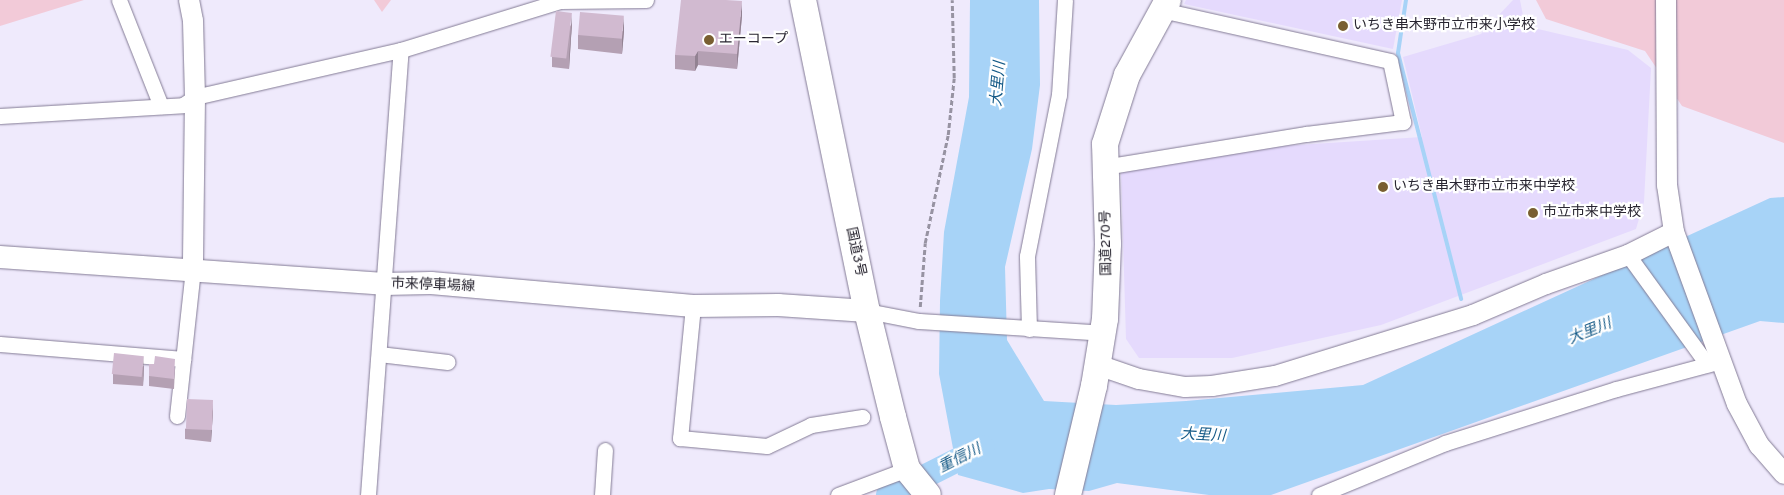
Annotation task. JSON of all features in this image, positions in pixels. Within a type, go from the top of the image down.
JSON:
[{"type":"highway","name":"国道3号","points":[[802,0],[867,311],[907,469],[928,495]]},
{"type":"highway","name":"国道270号","points":[[1068,494],[1096,376],[1108,280],[1104,167],[1109,128],[1127,75],[1165,5]]},
{"type":"main road","name":"市来停車場線","points":[[0,258],[193,269],[384,284],[431,283],[693,306],[778,305],[867,311]]},
{"type":"street","points":[[119,0],[161,106]]},
{"type":"street","points":[[177,416],[193,269],[195,97],[193,21],[189,0]]},
{"type":"street","points":[[0,116],[183,104],[195,97],[401,50],[560,0],[646,0]]},
{"type":"street","points":[[1026,329],[1027,256],[1059,95],[1065,0]]},
{"type":"street","points":[[1666,0],[1667,185],[1676,235],[1712,357],[1759,445],[1784,474]]},
{"type":"street","points":[[1104,167],[1306,134],[1403,122],[1390,61],[1165,5]]},
{"type":"street","points":[[368,495],[401,50]]},
{"type":"street","points":[[1096,376],[1139,379],[1185,387],[1212,386],[1275,376],[1422,334],[1629,257],[1676,235]]},
{"type":"street","points":[[1629,257],[1712,357]]},
{"type":"street","points":[[693,306],[680,438],[767,446],[812,425],[862,416]]},
{"type":"street","points":[[867,311],[923,321],[1102,333]]},
{"type":"street","points":[[0,344],[183,359]]},
{"type":"street","points":[[379,354],[448,362]]},
{"type":"street","points":[[1319,495],[1445,443],[1712,357]]},
{"type":"street","points":[[602,495],[605,450]]},
{"type":"street","points":[[838,495],[907,469]]},
{"type":"path","points":[[923,321],[925,243],[948,134],[954,78],[952,0]]},
{"type":"shaded area","points":[[0,0],[84,0],[0,26]]},
{"type":"shaded area","points":[[374,0],[391,0],[382,12]]},
{"type":"shaded area","name":"いちき串木野市立市来小学校","points":[[1186,0],[1402,0],[1393,49],[1184,4]]},
{"type":"shaded area","name":"いちき串木野市立市来中学校","points":[[1513,0],[1520,0],[1525,26],[1628,50],[1651,68],[1644,202],[1636,229],[1381,325],[1232,358],[1139,358],[1126,339],[1121,172],[1282,146],[1422,137],[1403,57],[1481,34]]},
{"type":"shaded area","points":[[1536,0],[1784,0],[1784,143],[1682,106],[1645,51],[1546,19]]},
{"type":"water","name":"大里川","points":[[970,0],[1039,0],[1040,85],[1032,149],[1005,267],[1007,340],[1044,401],[1116,405],[1186,401],[1363,385],[1770,198],[1784,197],[1784,323],[1760,321],[1271,495],[1209,495],[1117,483],[1089,491],[1049,489],[1023,493],[958,475],[939,374],[940,301],[944,232],[969,97]]},
{"type":"building","name":"エーコープ","points":[[681,0],[742,1],[737,54],[698,51],[695,56],[675,55]]},
{"type":"building","points":[[556,11],[572,13],[566,59],[550,57]]},
{"type":"building","points":[[580,12],[624,16],[622,39],[578,35]]},
{"type":"building","points":[[114,353],[144,356],[142,377],[112,374]]},
{"type":"building","points":[[155,356],[175,359],[174,379],[149,376],[149,364],[154,364]]},
{"type":"building","points":[[187,399],[213,400],[212,430],[186,429]]},
{"type":"waterway","points":[[1406,0],[1398,53],[1461,299]]},
{"type":"waterway","name":"重信川","points":[[888,495],[983,447]]},
{"type":"place","name":"いちき串木野市立市来小学校","points":[[1343,26]]},
{"type":"place","name":"エーコープ","points":[[709,40]]},
{"type":"place","name":"いちき串木野市立市来中学校","points":[[1383,187]]},
{"type":"place","name":"市立市来中学校","points":[[1533,213]]}]
